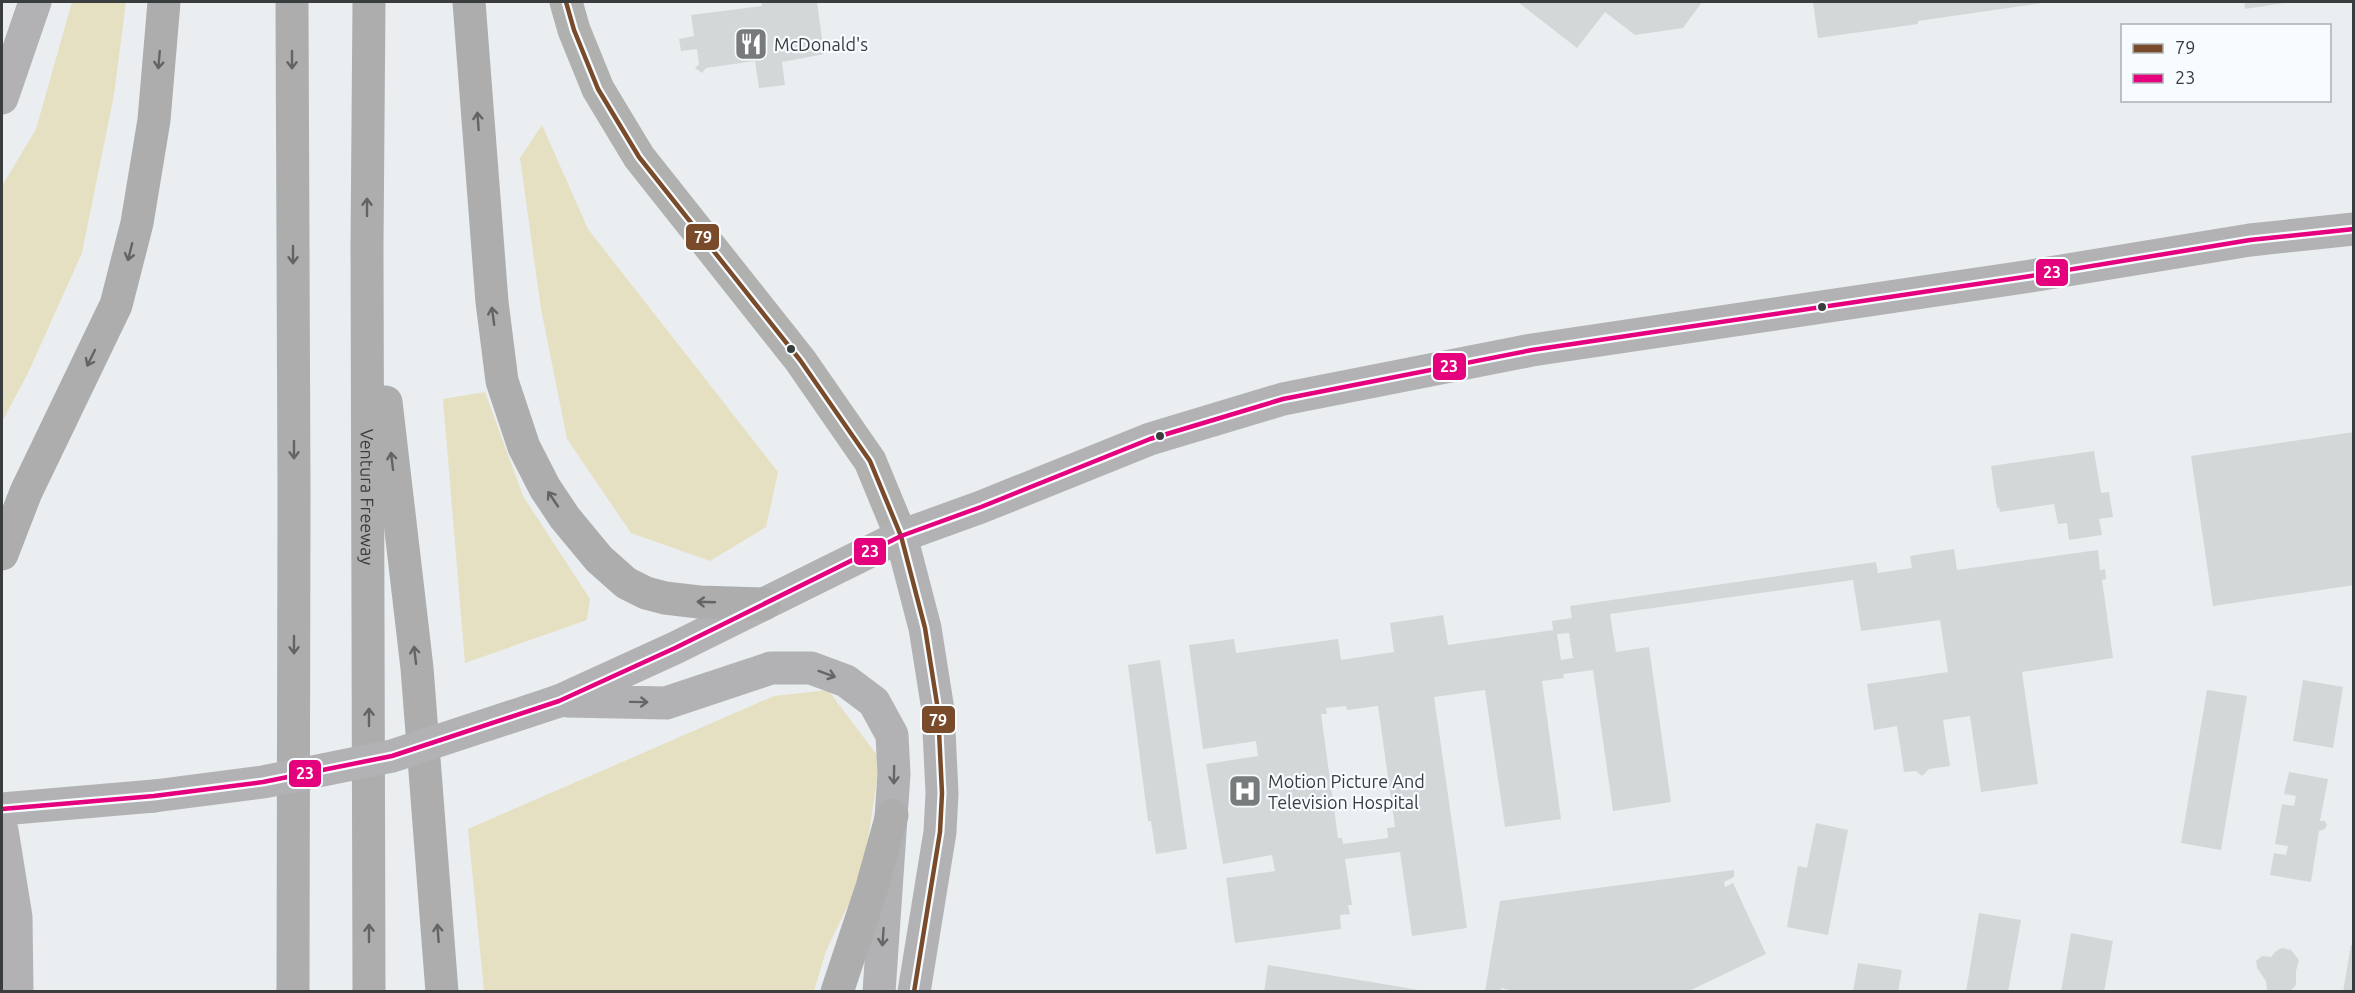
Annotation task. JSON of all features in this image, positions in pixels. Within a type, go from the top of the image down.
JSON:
[{"type":"highway","points":[[2,554],[26,492],[116,305],[137,223],[154,120],[164,2]]},
{"type":"highway","points":[[292,2],[294,481],[292,992]]},
{"type":"highway","name":"Ventura Freeway","points":[[369,2],[367,245],[369,992]]},
{"type":"highway","points":[[470,2],[492,302],[502,381],[524,447],[545,488],[565,518],[599,559],[626,584],[665,598],[699,602],[764,604]]},
{"type":"highway","points":[[367,245],[417,668],[442,992]]},
{"type":"highway","points":[[837,992],[872,887],[892,815]]},
{"type":"main road","points":[[2,98],[35,2]]},
{"type":"main road","points":[[2,809],[154,796],[263,782],[392,756],[559,701],[675,648],[901,536],[1150,439],[1294,396],[1532,350],[1996,281],[2250,240],[2354,229]]},
{"type":"main road","points":[[901,536],[927,640],[938,710],[942,792],[940,832],[914,992]]},
{"type":"main road","points":[[559,701],[666,703],[771,668],[811,668],[846,681],[874,702],[892,735],[894,774],[879,992]]},
{"type":"main road","points":[[2,830],[16,917],[17,992]]},
{"type":"street","points":[[566,2],[574,30],[598,89],[639,158],[800,360],[864,452],[870,461],[901,536]]},
{"type":"shaded area","points":[[72,2],[126,2],[114,95],[82,253],[28,373],[2,422],[2,186],[36,129]]},
{"type":"shaded area","points":[[542,125],[588,229],[778,472],[766,527],[710,561],[631,533],[567,439],[541,309],[520,158]]},
{"type":"shaded area","points":[[485,392],[523,496],[590,599],[587,620],[465,663],[443,399]]},
{"type":"shaded area","points":[[828,690],[880,759],[863,874],[826,951],[814,991],[484,991],[468,829],[774,696]]},
{"type":"building","name":"McDonald's","points":[[761,2],[817,2],[824,54],[782,62],[785,85],[759,88],[755,61],[706,68],[702,73],[695,68],[699,64],[697,49],[681,51],[679,39],[694,36],[691,15],[762,6]]},
{"type":"building","points":[[1518,2],[1702,2],[1683,28],[1635,35],[1605,12],[1577,48]]},
{"type":"building","points":[[1813,2],[2043,2],[2043,3],[1818,38]]},
{"type":"building","points":[[2244,2],[2285,2],[2285,3],[2245,9]]},
{"type":"building","points":[[2354,432],[2354,585],[2213,606],[2191,456]]},
{"type":"building","points":[[2094,451],[2101,493],[2109,492],[2113,517],[2099,519],[2102,535],[2069,540],[2067,523],[2058,524],[2054,504],[2000,512],[1999,507],[1997,508],[1991,466]]},
{"type":"building","points":[[1954,549],[1957,570],[2098,550],[2100,570],[2105,569],[2106,579],[2102,580],[2113,658],[2022,672],[2038,784],[1981,792],[1970,716],[1943,720],[1950,766],[1929,769],[1922,776],[1916,771],[1904,772],[1897,726],[1874,730],[1867,684],[1948,672],[1940,620],[1861,631],[1853,580],[1610,614],[1616,652],[1649,647],[1671,802],[1613,811],[1593,670],[1563,674],[1564,678],[1542,681],[1561,819],[1505,827],[1485,690],[1434,697],[1467,928],[1412,936],[1400,852],[1345,859],[1352,905],[1348,905],[1350,914],[1340,915],[1341,929],[1235,943],[1226,878],[1275,871],[1272,855],[1223,864],[1206,764],[1258,756],[1256,741],[1203,749],[1189,645],[1234,639],[1236,653],[1338,639],[1341,660],[1394,652],[1390,623],[1443,615],[1448,645],[1553,630],[1552,621],[1572,618],[1570,606],[1876,562],[1878,573],[1912,568],[1910,556]],"holes":[[[1569,633],[1573,658],[1561,660],[1557,634]],[[1346,706],[1347,710],[1378,706],[1395,827],[1387,828],[1388,838],[1343,844],[1342,838],[1338,838],[1321,714],[1327,714],[1326,708]]]},
{"type":"building","points":[[1160,660],[1187,849],[1156,854],[1151,821],[1148,821],[1128,665]]},
{"type":"building","points":[[2303,680],[2343,687],[2333,748],[2293,741]]},
{"type":"building","points":[[2207,690],[2247,696],[2221,850],[2181,843]]},
{"type":"building","points":[[2289,772],[2328,779],[2320,821],[2325,821],[2327,825],[2325,829],[2319,831],[2311,882],[2270,875],[2274,853],[2286,855],[2288,846],[2275,844],[2282,804],[2294,806],[2296,796],[2284,794]]},
{"type":"building","points":[[1816,823],[1848,830],[1828,935],[1787,927],[1798,866],[1807,868]]},
{"type":"building","points":[[1734,870],[1734,877],[1724,882],[1725,887],[1733,883],[1766,954],[1687,992],[1518,992],[1501,988],[1501,992],[1485,992],[1500,901]]},
{"type":"building","points":[[1979,913],[2021,920],[2008,992],[1966,992]]},
{"type":"building","points":[[2071,933],[2113,941],[2104,992],[2061,992]]},
{"type":"building","points":[[2351,945],[2354,945],[2354,992],[2343,992]]},
{"type":"building","points":[[2282,948],[2291,950],[2299,960],[2296,985],[2289,992],[2267,992],[2266,981],[2257,968],[2256,961],[2262,956],[2271,957]]},
{"type":"building","points":[[1858,963],[1902,970],[1898,992],[1853,992]]},
{"type":"building","points":[[1268,965],[1419,990],[1419,992],[1264,992]]},
{"type":"transit line","name":"79","points":[[566,2],[574,30],[598,89],[639,157],[800,360],[870,461],[901,536],[925,628],[938,710],[942,793],[940,832],[914,992]]},
{"type":"transit line","name":"23","points":[[2,809],[154,796],[263,782],[392,756],[559,701],[675,648],[901,536],[981,507],[1150,439],[1283,399],[1532,350],[2031,276],[2250,240],[2354,229]]},
{"type":"place","name":"McDonald's","points":[[751,44]]},
{"type":"place","name":"Motion Picture And Television Hospital","points":[[1245,791]]}]
